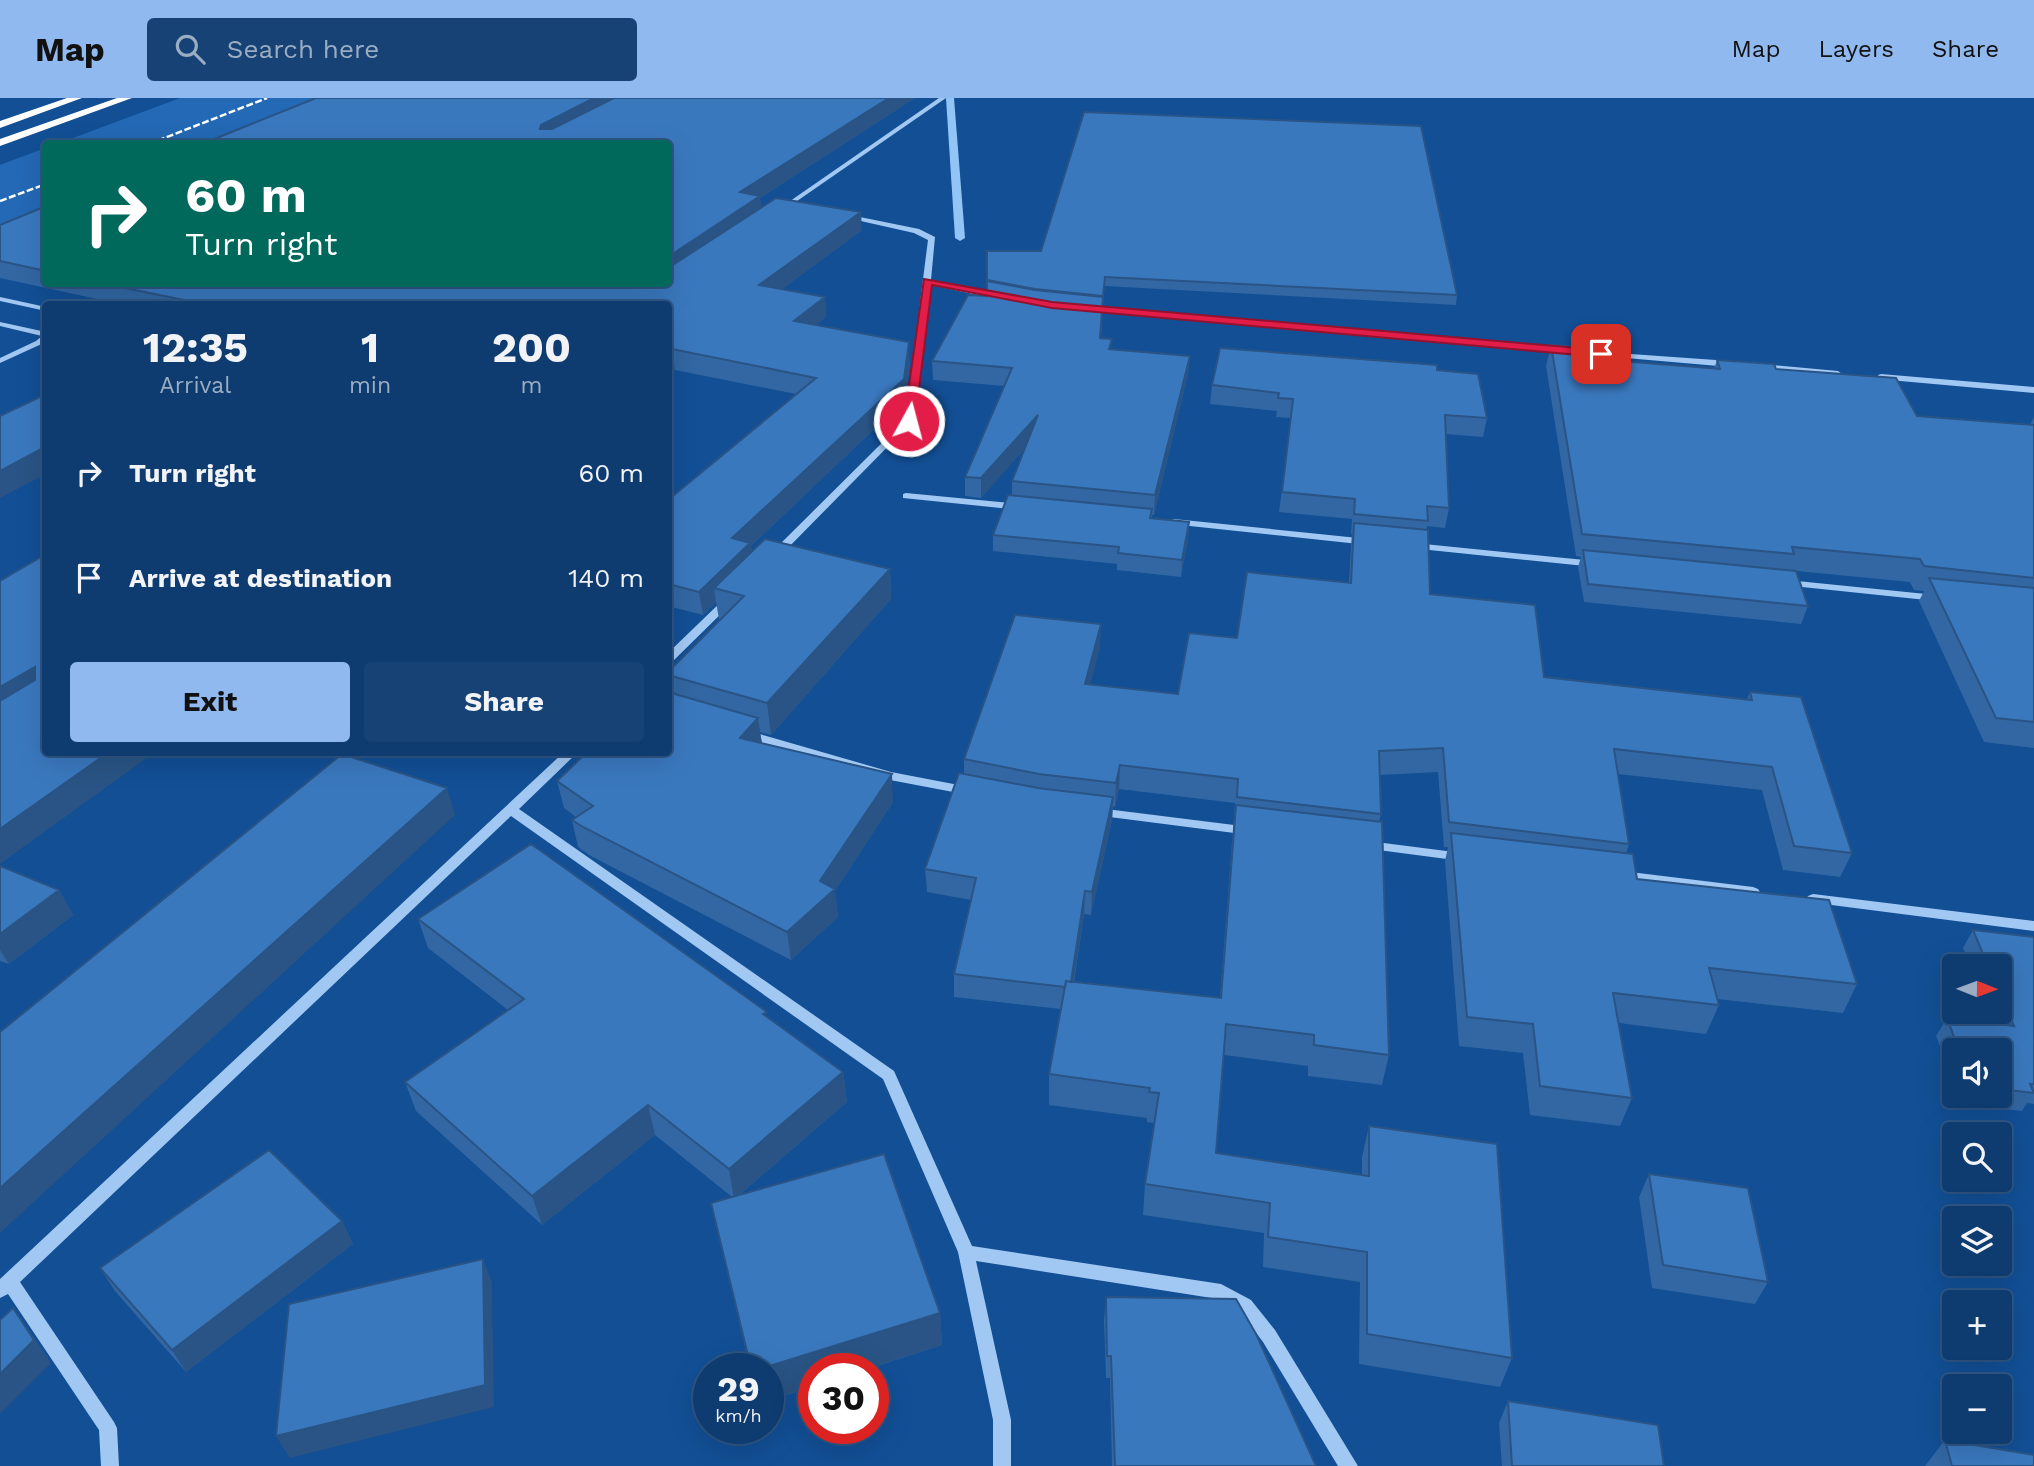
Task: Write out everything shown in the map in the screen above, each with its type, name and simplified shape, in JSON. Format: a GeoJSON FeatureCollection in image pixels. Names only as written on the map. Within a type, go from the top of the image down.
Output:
{"type":"FeatureCollection","features":[{"type":"Feature","properties":{"kind":"highway"},"geometry":{"type":"LineString","coordinates":[[0,125],[77,98]]}},
{"type":"Feature","properties":{"kind":"highway"},"geometry":{"type":"LineString","coordinates":[[0,144],[127,98]]}},
{"type":"Feature","properties":{"kind":"street"},"geometry":{"type":"LineString","coordinates":[[777,212],[943,98]]}},
{"type":"Feature","properties":{"kind":"street"},"geometry":{"type":"LineString","coordinates":[[789,204],[802,207]]}},
{"type":"Feature","properties":{"kind":"street"},"geometry":{"type":"LineString","coordinates":[[765,564],[909,421],[932,239],[916,231],[829,212]]}},
{"type":"Feature","properties":{"kind":"street"},"geometry":{"type":"LineString","coordinates":[[928,282],[1009,299]]}},
{"type":"Feature","properties":{"kind":"street"},"geometry":{"type":"LineString","coordinates":[[0,299],[42,308]]}},
{"type":"Feature","properties":{"kind":"street"},"geometry":{"type":"LineString","coordinates":[[1078,308],[1842,374]]}},
{"type":"Feature","properties":{"kind":"street"},"geometry":{"type":"LineString","coordinates":[[0,324],[42,335]]}},
{"type":"Feature","properties":{"kind":"street"},"geometry":{"type":"LineString","coordinates":[[0,360],[42,340]]}},
{"type":"Feature","properties":{"kind":"street"},"geometry":{"type":"LineString","coordinates":[[1869,376],[2034,390]]}},
{"type":"Feature","properties":{"kind":"street"},"geometry":{"type":"LineString","coordinates":[[906,496],[1031,508]]}},
{"type":"Feature","properties":{"kind":"street"},"geometry":{"type":"LineString","coordinates":[[1156,521],[1379,543]]}},
{"type":"Feature","properties":{"kind":"street"},"geometry":{"type":"LineString","coordinates":[[1407,545],[1602,565]]}},
{"type":"Feature","properties":{"kind":"street"},"geometry":{"type":"LineString","coordinates":[[1769,581],[1950,599]]}},
{"type":"Feature","properties":{"kind":"street"},"geometry":{"type":"LineString","coordinates":[[672,656],[736,593]]}},
{"type":"Feature","properties":{"kind":"street"},"geometry":{"type":"LineString","coordinates":[[734,730],[890,776],[984,794]]}},
{"type":"Feature","properties":{"kind":"street"},"geometry":{"type":"LineString","coordinates":[[110,1466],[108,1428],[5,1286],[568,756]]}},
{"type":"Feature","properties":{"kind":"street"},"geometry":{"type":"LineString","coordinates":[[511,810],[889,1075],[966,1252],[1002,1420],[1002,1466]]}},
{"type":"Feature","properties":{"kind":"street"},"geometry":{"type":"LineString","coordinates":[[1090,811],[1263,833]]}},
{"type":"Feature","properties":{"kind":"street"},"geometry":{"type":"LineString","coordinates":[[1359,844],[1469,858]]}},
{"type":"Feature","properties":{"kind":"street"},"geometry":{"type":"LineString","coordinates":[[1607,874],[1772,894]]}},
{"type":"Feature","properties":{"kind":"street"},"geometry":{"type":"LineString","coordinates":[[1800,898],[2034,926]]}},
{"type":"Feature","properties":{"kind":"street"},"geometry":{"type":"LineString","coordinates":[[966,1252],[1221,1292],[1245,1306],[1269,1336],[1349,1466]]}},
{"type":"Feature","properties":{"kind":"shaded area"},"geometry":{"type":"Polygon","coordinates":[[[180,98],[315,98],[210,140],[68,140],[180,98]]]}},
{"type":"Feature","properties":{"kind":"shaded area"},"geometry":{"type":"Polygon","coordinates":[[[42,149],[42,208],[0,225],[0,165],[42,149]]]}},
{"type":"Feature","properties":{"kind":"building"},"geometry":{"type":"Polygon","coordinates":[[[316,98],[594,98],[541,125],[540,129],[552,129],[614,98],[889,98],[740,192],[760,196],[672,254],[672,140],[212,140],[316,98]]]}},
{"type":"Feature","properties":{"kind":"building"},"geometry":{"type":"Polygon","coordinates":[[[1084,112],[1421,126],[1457,295],[1105,277],[1103,296],[1035,289],[987,280],[987,251],[1041,251],[1084,112]]]}},
{"type":"Feature","properties":{"kind":"building"},"geometry":{"type":"Polygon","coordinates":[[[776,198],[861,212],[759,285],[825,297],[794,321],[909,342],[904,379],[732,538],[750,543],[699,592],[672,585],[672,497],[816,378],[672,349],[672,301],[189,301],[120,287],[672,287],[672,265],[776,198]]]}},
{"type":"Feature","properties":{"kind":"building"},"geometry":{"type":"Polygon","coordinates":[[[42,208],[42,270],[0,261],[0,225],[42,208]]]}},
{"type":"Feature","properties":{"kind":"building"},"geometry":{"type":"Polygon","coordinates":[[[987,281],[1035,290],[1103,297],[1100,338],[1112,339],[1109,349],[1190,356],[1155,495],[1012,481],[1038,415],[981,478],[965,477],[1012,368],[932,361],[968,295],[987,296],[987,281]]]}},
{"type":"Feature","properties":{"kind":"building"},"geometry":{"type":"Polygon","coordinates":[[[1551,345],[1605,349],[1608,360],[1720,369],[1717,360],[1774,364],[1776,369],[1896,378],[1917,416],[2034,425],[2034,578],[1924,566],[1920,559],[1792,547],[1794,554],[1582,534],[1551,345]]]}},
{"type":"Feature","properties":{"kind":"building"},"geometry":{"type":"Polygon","coordinates":[[[1220,348],[1437,365],[1437,370],[1478,374],[1487,418],[1445,415],[1449,508],[1427,506],[1428,521],[1354,514],[1355,499],[1282,492],[1293,399],[1278,398],[1279,393],[1212,385],[1220,348]]]}},
{"type":"Feature","properties":{"kind":"building"},"geometry":{"type":"Polygon","coordinates":[[[42,396],[42,449],[0,471],[0,416],[42,396]]]}},
{"type":"Feature","properties":{"kind":"building"},"geometry":{"type":"Polygon","coordinates":[[[1008,495],[1152,509],[1150,518],[1189,522],[1182,560],[1118,553],[1119,547],[993,535],[1008,495]]]}},
{"type":"Feature","properties":{"kind":"building"},"geometry":{"type":"Polygon","coordinates":[[[1354,523],[1428,530],[1430,594],[1535,605],[1544,677],[1752,700],[1750,692],[1801,697],[1852,853],[1794,846],[1772,767],[1614,749],[1629,844],[1449,822],[1443,748],[1379,751],[1381,814],[1237,797],[1238,779],[1120,765],[1116,783],[1039,774],[964,759],[1015,615],[1101,624],[1085,684],[1178,694],[1189,633],[1237,638],[1247,572],[1351,583],[1354,523]]]}},
{"type":"Feature","properties":{"kind":"building"},"geometry":{"type":"Polygon","coordinates":[[[765,539],[890,569],[767,703],[672,676],[672,668],[744,596],[714,588],[765,539]]]}},
{"type":"Feature","properties":{"kind":"building"},"geometry":{"type":"Polygon","coordinates":[[[1583,550],[1796,571],[1808,606],[1588,584],[1583,550]]]}},
{"type":"Feature","properties":{"kind":"building"},"geometry":{"type":"Polygon","coordinates":[[[42,556],[42,756],[103,756],[0,829],[0,701],[35,680],[35,667],[0,687],[0,581],[42,556]]]}},
{"type":"Feature","properties":{"kind":"building"},"geometry":{"type":"Polygon","coordinates":[[[1929,578],[2034,588],[2034,722],[1996,718],[1929,578]]]}},
{"type":"Feature","properties":{"kind":"building"},"geometry":{"type":"Polygon","coordinates":[[[672,693],[758,718],[740,738],[892,774],[820,881],[835,889],[787,932],[572,820],[593,806],[557,781],[583,756],[672,756],[672,693]]]}},
{"type":"Feature","properties":{"kind":"building"},"geometry":{"type":"Polygon","coordinates":[[[340,756],[348,756],[447,788],[0,1188],[0,1032],[340,756]]]}},
{"type":"Feature","properties":{"kind":"building"},"geometry":{"type":"Polygon","coordinates":[[[959,773],[1038,788],[1113,797],[1092,892],[1085,891],[1071,982],[1066,981],[1065,987],[954,974],[976,878],[925,869],[959,773]]]}},
{"type":"Feature","properties":{"kind":"building"},"geometry":{"type":"Polygon","coordinates":[[[1236,805],[1382,822],[1389,1055],[1314,1045],[1314,1035],[1226,1024],[1216,1153],[1369,1176],[1369,1126],[1497,1144],[1512,1358],[1367,1334],[1367,1252],[1268,1237],[1270,1203],[1145,1184],[1159,1093],[1149,1092],[1150,1088],[1049,1074],[1066,981],[1221,998],[1236,805]]]}},
{"type":"Feature","properties":{"kind":"building"},"geometry":{"type":"Polygon","coordinates":[[[1451,833],[1633,854],[1637,879],[1829,900],[1857,984],[1709,968],[1719,1005],[1613,993],[1632,1098],[1540,1086],[1533,1024],[1467,1017],[1451,833]]]}},
{"type":"Feature","properties":{"kind":"building"},"geometry":{"type":"Polygon","coordinates":[[[531,844],[767,1012],[763,1014],[843,1072],[729,1169],[648,1105],[532,1196],[405,1082],[524,999],[418,919],[531,844]]]}},
{"type":"Feature","properties":{"kind":"building"},"geometry":{"type":"Polygon","coordinates":[[[0,866],[59,890],[0,934],[0,866]]]}},
{"type":"Feature","properties":{"kind":"building"},"geometry":{"type":"Polygon","coordinates":[[[1973,930],[2034,937],[2034,1084],[2030,1084],[2034,1093],[2012,1090],[2012,1038],[1954,1038],[1949,1024],[2014,1026],[2012,954],[1983,954],[1973,930]]]}},
{"type":"Feature","properties":{"kind":"building"},"geometry":{"type":"Polygon","coordinates":[[[269,1150],[342,1221],[172,1350],[100,1268],[269,1150]]]}},
{"type":"Feature","properties":{"kind":"building"},"geometry":{"type":"Polygon","coordinates":[[[884,1154],[940,1313],[811,1353],[798,1353],[798,1357],[784,1361],[784,1353],[747,1353],[711,1203],[884,1154]]]}},
{"type":"Feature","properties":{"kind":"building"},"geometry":{"type":"Polygon","coordinates":[[[1649,1174],[1748,1188],[1768,1282],[1663,1265],[1649,1174]]]}},
{"type":"Feature","properties":{"kind":"building"},"geometry":{"type":"Polygon","coordinates":[[[483,1259],[485,1385],[276,1436],[289,1304],[483,1259]]]}},
{"type":"Feature","properties":{"kind":"building"},"geometry":{"type":"Polygon","coordinates":[[[1106,1297],[1236,1299],[1256,1334],[1316,1466],[1115,1466],[1111,1356],[1107,1356],[1106,1297]]]}},
{"type":"Feature","properties":{"kind":"building"},"geometry":{"type":"Polygon","coordinates":[[[13,1308],[34,1340],[0,1374],[0,1320],[13,1308]]]}},
{"type":"Feature","properties":{"kind":"building"},"geometry":{"type":"Polygon","coordinates":[[[1508,1401],[1658,1425],[1664,1466],[1512,1466],[1508,1401]]]}},
{"type":"Feature","properties":{"kind":"building"},"geometry":{"type":"Polygon","coordinates":[[[1946,1444],[1969,1444],[2034,1455],[2034,1466],[1952,1466],[1946,1444]]]}},
{"type":"Feature","properties":{"kind":"waterway"},"geometry":{"type":"LineString","coordinates":[[950,98],[960,238]]}},
{"type":"Feature","properties":{"kind":"railway"},"geometry":{"type":"LineString","coordinates":[[159,140],[267,98]]}},
{"type":"Feature","properties":{"kind":"railway"},"geometry":{"type":"LineString","coordinates":[[0,201],[42,185]]}},
{"type":"Feature","properties":{"kind":"route"},"geometry":{"type":"LineString","coordinates":[[909,421],[928,282],[1052,305],[1601,354]]}}]}
